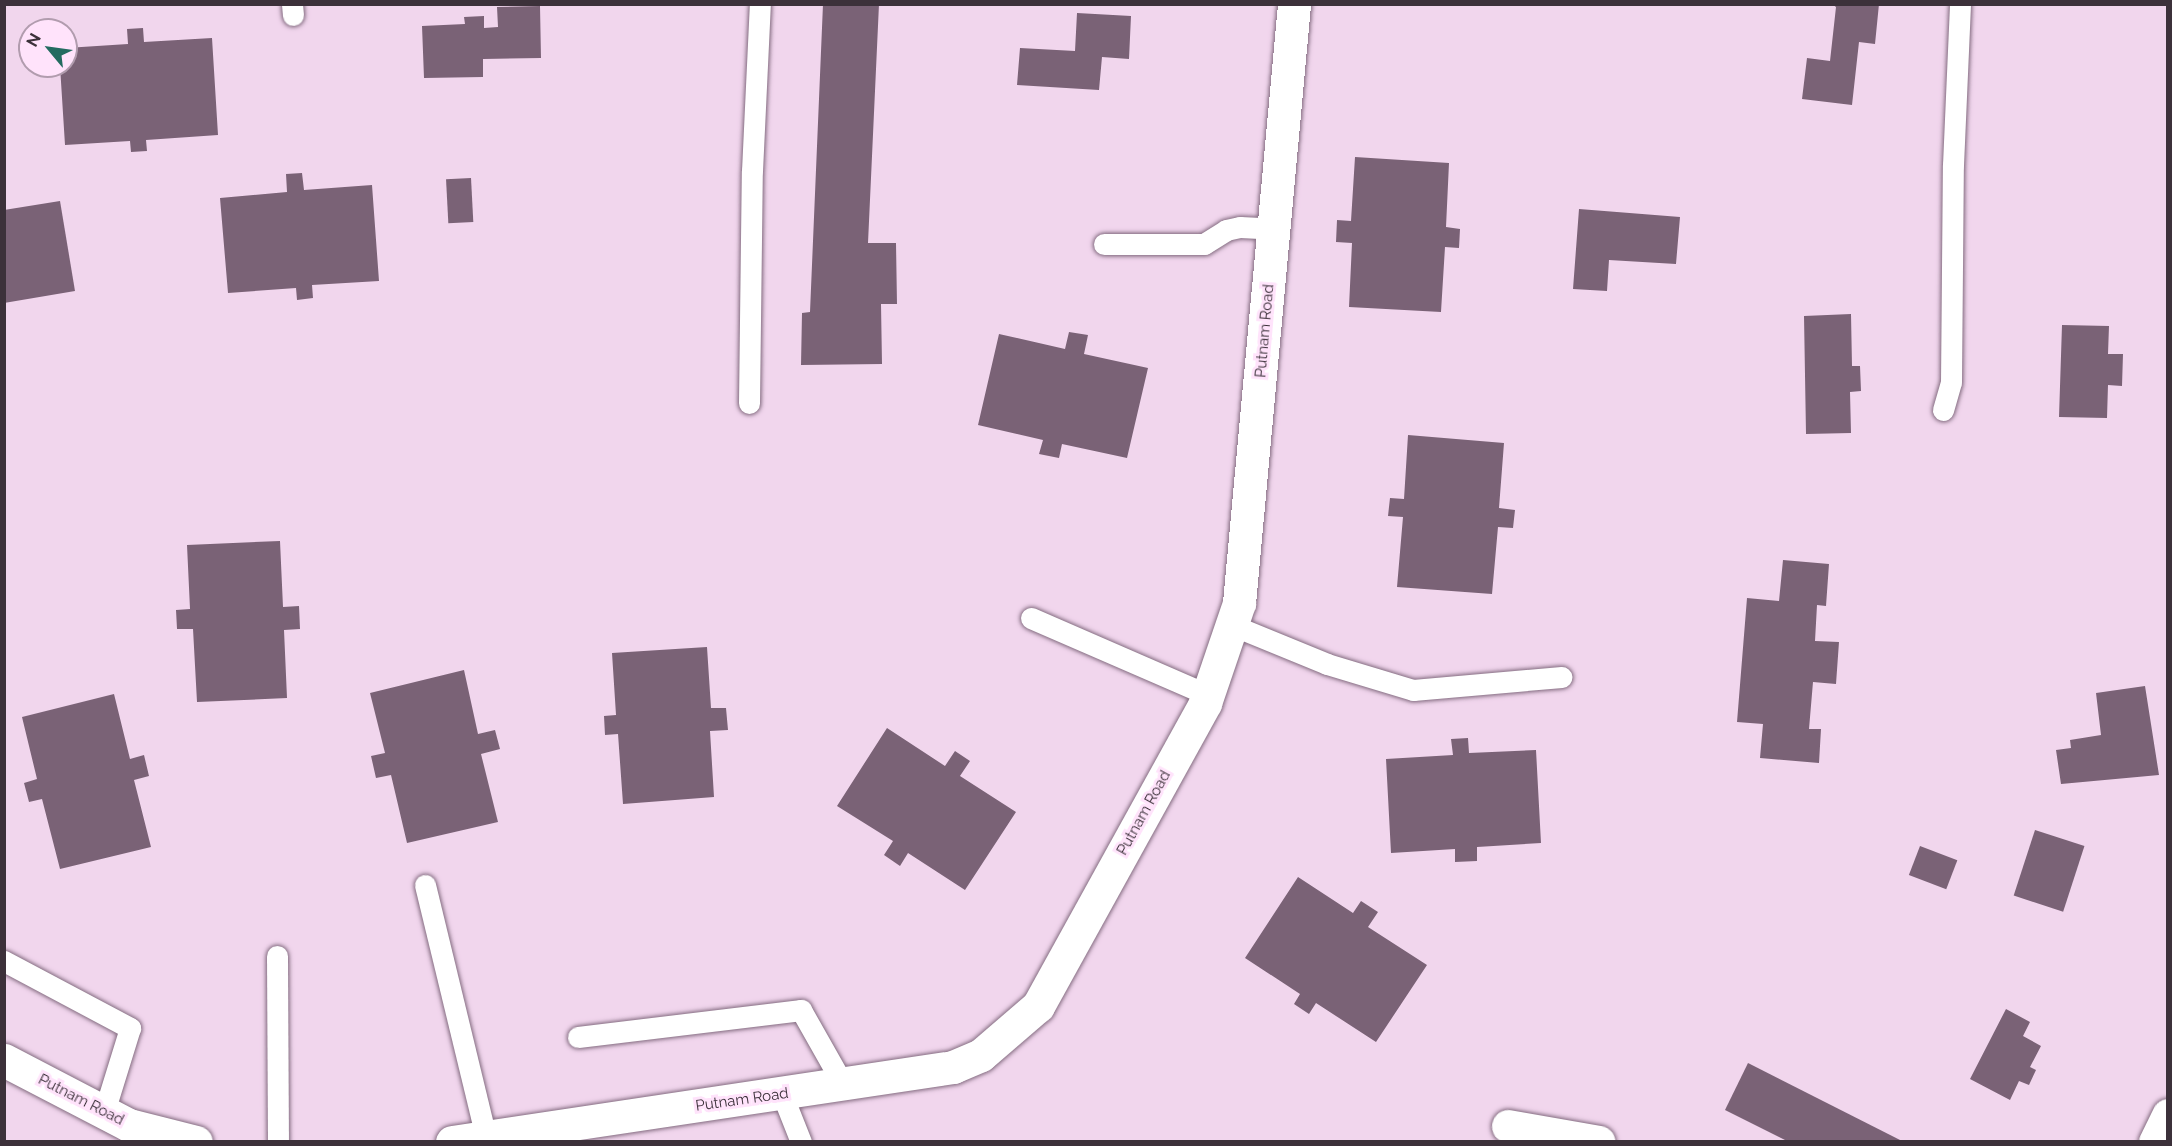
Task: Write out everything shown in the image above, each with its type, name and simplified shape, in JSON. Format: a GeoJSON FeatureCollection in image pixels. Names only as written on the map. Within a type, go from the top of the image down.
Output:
{"type":"FeatureCollection","features":[{"type":"Feature","properties":{"kind":"street","name":"Putnam Road"},"geometry":{"type":"LineString","coordinates":[[452,1142],[844,1086],[953,1067],[981,1056],[1038,1006],[1208,695],[1239,603],[1294,4]]}},
{"type":"Feature","properties":{"kind":"street","name":"Putnam Road"},"geometry":{"type":"LineString","coordinates":[[4,1060],[129,1125],[196,1142]]}},
{"type":"Feature","properties":{"kind":"street"},"geometry":{"type":"LineString","coordinates":[[2155,1142],[2168,1115]]}},
{"type":"Feature","properties":{"kind":"street"},"geometry":{"type":"LineString","coordinates":[[1509,1126],[1599,1142]]}},
{"type":"Feature","properties":{"kind":"lane"},"geometry":{"type":"LineString","coordinates":[[749,403],[752,171],[760,4]]}},
{"type":"Feature","properties":{"kind":"lane"},"geometry":{"type":"LineString","coordinates":[[1943,410],[1951,382],[1953,176],[1960,4]]}},
{"type":"Feature","properties":{"kind":"lane"},"geometry":{"type":"LineString","coordinates":[[1104,244],[1204,244],[1233,229],[1275,229]]}},
{"type":"Feature","properties":{"kind":"lane"},"geometry":{"type":"LineString","coordinates":[[1031,618],[1208,695]]}},
{"type":"Feature","properties":{"kind":"lane"},"geometry":{"type":"LineString","coordinates":[[1232,625],[1327,664],[1413,690],[1561,677]]}},
{"type":"Feature","properties":{"kind":"lane"},"geometry":{"type":"LineString","coordinates":[[425,885],[486,1137]]}},
{"type":"Feature","properties":{"kind":"lane"},"geometry":{"type":"LineString","coordinates":[[277,956],[278,1142]]}},
{"type":"Feature","properties":{"kind":"lane"},"geometry":{"type":"LineString","coordinates":[[4,961],[130,1028],[104,1112]]}},
{"type":"Feature","properties":{"kind":"lane"},"geometry":{"type":"LineString","coordinates":[[578,1037],[801,1010],[844,1086]]}},
{"type":"Feature","properties":{"kind":"lane"},"geometry":{"type":"LineString","coordinates":[[782,1094],[801,1142]]}},
{"type":"Feature","properties":{"kind":"building"},"geometry":{"type":"Polygon","coordinates":[[[823,4],[879,4],[868,243],[896,243],[897,304],[881,304],[882,364],[801,365],[802,313],[810,312],[823,4]]]}},
{"type":"Feature","properties":{"kind":"building"},"geometry":{"type":"Polygon","coordinates":[[[1832,4],[1879,4],[1875,44],[1859,42],[1852,105],[1802,99],[1807,58],[1830,61],[1836,7],[1832,4]]]}},
{"type":"Feature","properties":{"kind":"building"},"geometry":{"type":"Polygon","coordinates":[[[540,6],[541,58],[483,59],[483,77],[424,78],[422,26],[465,24],[464,17],[484,16],[484,28],[498,27],[497,7],[540,6]]]}},
{"type":"Feature","properties":{"kind":"building"},"geometry":{"type":"Polygon","coordinates":[[[1077,13],[1131,16],[1129,59],[1102,57],[1099,90],[1017,85],[1020,48],[1075,51],[1077,13]]]}},
{"type":"Feature","properties":{"kind":"building"},"geometry":{"type":"Polygon","coordinates":[[[143,28],[144,42],[212,38],[218,135],[146,140],[147,151],[131,152],[130,141],[65,145],[61,78],[78,78],[78,47],[128,44],[127,29],[143,28]]]}},
{"type":"Feature","properties":{"kind":"building"},"geometry":{"type":"Polygon","coordinates":[[[1355,157],[1449,163],[1446,227],[1460,229],[1459,248],[1445,247],[1441,312],[1349,307],[1352,243],[1336,242],[1337,220],[1351,221],[1355,157]]]}},
{"type":"Feature","properties":{"kind":"building"},"geometry":{"type":"Polygon","coordinates":[[[302,173],[304,190],[372,185],[379,281],[312,285],[313,298],[297,300],[296,288],[228,293],[220,198],[287,192],[286,174],[302,173]]]}},
{"type":"Feature","properties":{"kind":"building"},"geometry":{"type":"Polygon","coordinates":[[[471,178],[473,222],[448,223],[446,179],[471,178]]]}},
{"type":"Feature","properties":{"kind":"building"},"geometry":{"type":"Polygon","coordinates":[[[60,201],[75,291],[4,303],[4,210],[60,201]]]}},
{"type":"Feature","properties":{"kind":"building"},"geometry":{"type":"Polygon","coordinates":[[[1579,209],[1680,217],[1676,264],[1609,260],[1607,291],[1573,289],[1579,209]]]}},
{"type":"Feature","properties":{"kind":"building"},"geometry":{"type":"Polygon","coordinates":[[[1851,314],[1852,366],[1860,366],[1861,391],[1850,392],[1851,433],[1806,434],[1804,316],[1851,314]]]}},
{"type":"Feature","properties":{"kind":"building"},"geometry":{"type":"Polygon","coordinates":[[[2062,325],[2109,326],[2108,354],[2123,354],[2122,386],[2108,385],[2107,418],[2059,417],[2062,325]]]}},
{"type":"Feature","properties":{"kind":"building"},"geometry":{"type":"Polygon","coordinates":[[[1069,332],[1088,335],[1084,354],[1148,368],[1127,458],[1062,444],[1059,458],[1039,454],[1043,440],[978,425],[999,334],[1065,349],[1069,332]]]}},
{"type":"Feature","properties":{"kind":"building"},"geometry":{"type":"Polygon","coordinates":[[[1408,435],[1504,443],[1499,508],[1515,510],[1513,528],[1498,527],[1492,594],[1397,587],[1403,517],[1388,516],[1390,498],[1404,499],[1408,435]]]}},
{"type":"Feature","properties":{"kind":"building"},"geometry":{"type":"Polygon","coordinates":[[[280,541],[283,607],[299,606],[300,629],[284,630],[287,698],[197,702],[193,629],[177,629],[176,610],[190,609],[187,545],[280,541]]]}},
{"type":"Feature","properties":{"kind":"building"},"geometry":{"type":"Polygon","coordinates":[[[1783,560],[1829,564],[1826,606],[1817,605],[1815,641],[1839,642],[1836,684],[1813,682],[1809,729],[1821,729],[1819,763],[1760,758],[1763,724],[1737,722],[1747,598],[1779,601],[1783,560]]]}},
{"type":"Feature","properties":{"kind":"building"},"geometry":{"type":"Polygon","coordinates":[[[707,647],[711,708],[726,708],[728,730],[710,731],[714,797],[623,804],[618,734],[605,735],[604,716],[616,715],[612,653],[707,647]]]}},
{"type":"Feature","properties":{"kind":"building"},"geometry":{"type":"Polygon","coordinates":[[[464,670],[478,734],[495,730],[500,749],[481,754],[498,822],[407,843],[391,775],[376,778],[371,756],[385,753],[370,693],[464,670]]]}},
{"type":"Feature","properties":{"kind":"building"},"geometry":{"type":"Polygon","coordinates":[[[2145,686],[2159,775],[2061,784],[2056,750],[2071,748],[2070,740],[2101,735],[2096,693],[2145,686]]]}},
{"type":"Feature","properties":{"kind":"building"},"geometry":{"type":"Polygon","coordinates":[[[114,694],[130,759],[144,755],[149,776],[134,780],[151,847],[60,869],[42,799],[29,802],[24,783],[37,779],[22,717],[114,694]]]}},
{"type":"Feature","properties":{"kind":"building"},"geometry":{"type":"Polygon","coordinates":[[[887,728],[945,766],[955,751],[970,761],[960,776],[1016,812],[965,890],[908,853],[900,866],[884,855],[893,841],[837,806],[887,728]]]}},
{"type":"Feature","properties":{"kind":"building"},"geometry":{"type":"Polygon","coordinates":[[[1468,738],[1469,753],[1536,750],[1541,843],[1477,847],[1477,861],[1455,862],[1455,849],[1391,853],[1386,759],[1453,755],[1451,739],[1468,738]]]}},
{"type":"Feature","properties":{"kind":"building"},"geometry":{"type":"Polygon","coordinates":[[[2035,830],[2084,846],[2063,912],[2014,896],[2035,830]]]}},
{"type":"Feature","properties":{"kind":"building"},"geometry":{"type":"Polygon","coordinates":[[[1920,846],[1957,860],[1946,889],[1909,875],[1920,846]]]}},
{"type":"Feature","properties":{"kind":"building"},"geometry":{"type":"Polygon","coordinates":[[[1298,877],[1353,913],[1361,901],[1378,912],[1368,927],[1427,965],[1376,1042],[1316,1003],[1309,1014],[1294,1004],[1300,994],[1245,958],[1298,877]]]}},
{"type":"Feature","properties":{"kind":"building"},"geometry":{"type":"Polygon","coordinates":[[[2006,1009],[2030,1022],[2023,1036],[2041,1046],[2030,1067],[2036,1070],[2029,1085],[2019,1081],[2010,1100],[1970,1079],[2006,1009]]]}},
{"type":"Feature","properties":{"kind":"building"},"geometry":{"type":"Polygon","coordinates":[[[1748,1063],[1904,1142],[1789,1142],[1725,1110],[1748,1063]]]}}]}
